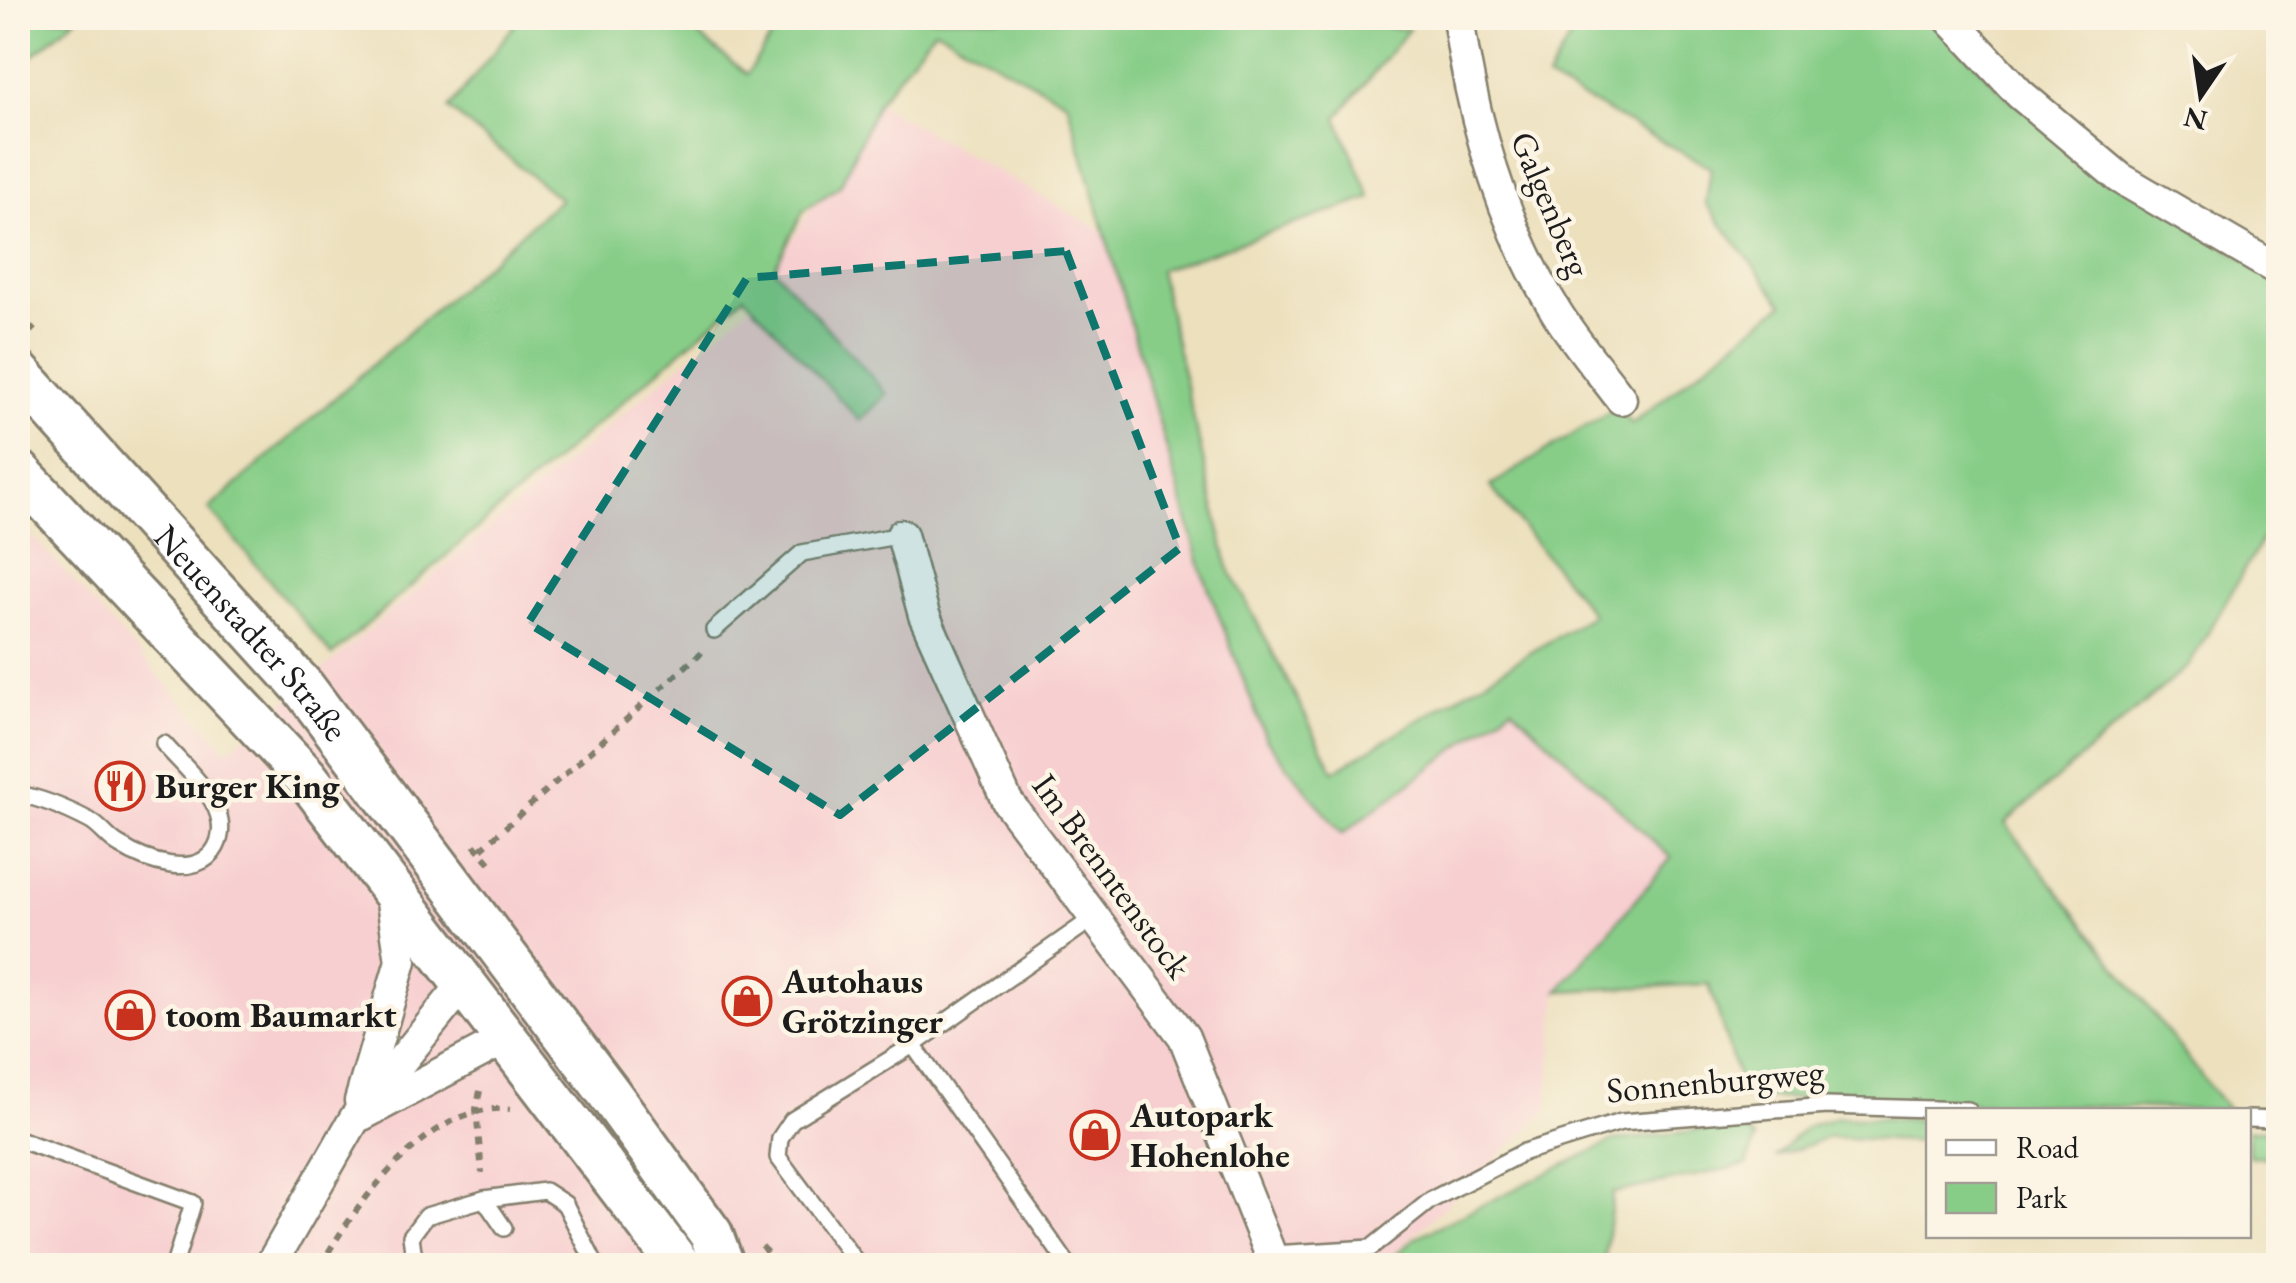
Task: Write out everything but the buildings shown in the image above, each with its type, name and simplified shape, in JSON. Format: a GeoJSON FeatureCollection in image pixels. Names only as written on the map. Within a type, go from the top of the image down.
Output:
{"type":"FeatureCollection","features":[{"type":"Feature","properties":{"kind":"main road","name":"Neuenstadter Straße"},"geometry":{"type":"LineString","coordinates":[[18,372],[72,427],[304,688],[711,1234],[723,1266]]}},
{"type":"Feature","properties":{"kind":"main road","name":"Neuenstadter Straße"},"geometry":{"type":"LineString","coordinates":[[18,470],[306,777],[680,1266]]}},
{"type":"Feature","properties":{"kind":"main road"},"geometry":{"type":"LineString","coordinates":[[465,982],[502,956]]}},
{"type":"Feature","properties":{"kind":"main road"},"geometry":{"type":"LineString","coordinates":[[507,1038],[544,1009]]}},
{"type":"Feature","properties":{"kind":"street","name":"Galgenberg"},"geometry":{"type":"LineString","coordinates":[[1458,18],[1470,97],[1493,180],[1556,312],[1621,399]]}},
{"type":"Feature","properties":{"kind":"street"},"geometry":{"type":"LineString","coordinates":[[1949,18],[2020,94],[2120,178],[2278,270]]}},
{"type":"Feature","properties":{"kind":"street","name":"Im Brenntenstock"},"geometry":{"type":"LineString","coordinates":[[902,536],[924,615],[1008,801],[1184,1038],[1274,1260]]}},
{"type":"Feature","properties":{"kind":"street"},"geometry":{"type":"LineString","coordinates":[[354,1118],[401,961],[388,881]]}},
{"type":"Feature","properties":{"kind":"street"},"geometry":{"type":"LineString","coordinates":[[270,1266],[354,1118],[465,982]]}},
{"type":"Feature","properties":{"kind":"street"},"geometry":{"type":"LineString","coordinates":[[354,1118],[507,1038]]}},
{"type":"Feature","properties":{"kind":"lane"},"geometry":{"type":"LineString","coordinates":[[714,630],[802,553],[902,536]]}},
{"type":"Feature","properties":{"kind":"lane"},"geometry":{"type":"LineString","coordinates":[[18,794],[93,822],[120,846],[170,866],[198,864],[214,850],[222,828],[215,804],[164,744]]}},
{"type":"Feature","properties":{"kind":"lane"},"geometry":{"type":"LineString","coordinates":[[859,1266],[778,1157],[780,1138],[792,1120],[913,1045],[1092,919]]}},
{"type":"Feature","properties":{"kind":"lane"},"geometry":{"type":"LineString","coordinates":[[913,1045],[1069,1266]]}},
{"type":"Feature","properties":{"kind":"lane","name":"Sonnenburgweg"},"geometry":{"type":"LineString","coordinates":[[1274,1260],[1371,1248],[1430,1200],[1524,1152],[1620,1122],[1827,1106],[1926,1109]]}},
{"type":"Feature","properties":{"kind":"lane"},"geometry":{"type":"LineString","coordinates":[[2251,1119],[2278,1120]]}},
{"type":"Feature","properties":{"kind":"lane"},"geometry":{"type":"LineString","coordinates":[[18,1139],[193,1202],[174,1266]]}},
{"type":"Feature","properties":{"kind":"lane"},"geometry":{"type":"LineString","coordinates":[[414,1266],[411,1236],[426,1216],[484,1199],[545,1192],[566,1204],[596,1266]]}},
{"type":"Feature","properties":{"kind":"lane"},"geometry":{"type":"LineString","coordinates":[[484,1199],[504,1228]]}},
{"type":"Feature","properties":{"kind":"lane"},"geometry":{"type":"LineString","coordinates":[[18,1250],[28,1266]]}},
{"type":"Feature","properties":{"kind":"path"},"geometry":{"type":"LineString","coordinates":[[481,849],[702,653],[714,630]]}},
{"type":"Feature","properties":{"kind":"path"},"geometry":{"type":"LineString","coordinates":[[320,1266],[344,1224],[391,1168],[440,1129],[476,1108],[484,1199]]}},
{"type":"Feature","properties":{"kind":"highlighted area"},"geometry":{"type":"Polygon","coordinates":[[[1066,251],[1180,548],[840,815],[528,623],[747,278],[1066,251]]]}},
{"type":"Feature","properties":{"kind":"shaded area"},"geometry":{"type":"Polygon","coordinates":[[[877,103],[1108,234],[1202,571],[1343,834],[1511,707],[1671,858],[1558,991],[1547,1111],[1382,1265],[18,1265],[18,520],[227,751],[752,304],[877,103]]]}},
{"type":"Feature","properties":{"kind":"green space"},"geometry":{"type":"Polygon","coordinates":[[[18,18],[77,18],[18,68],[18,18]]]}},
{"type":"Feature","properties":{"kind":"green space"},"geometry":{"type":"Polygon","coordinates":[[[520,18],[676,18],[747,74],[784,18],[1255,18],[1409,29],[1337,118],[1371,198],[1159,270],[1228,566],[1334,771],[1593,615],[1490,486],[1617,407],[1632,424],[1783,304],[1706,204],[1711,168],[1547,79],[1581,18],[1933,18],[2008,97],[2278,283],[2278,512],[2190,664],[2005,823],[2226,1108],[1744,1097],[1709,984],[1558,991],[1671,858],[1512,707],[1342,834],[1266,739],[1202,571],[1067,102],[935,29],[877,103],[840,186],[804,210],[774,269],[887,394],[860,421],[744,296],[332,655],[209,509],[560,199],[449,109],[520,18]]]}},
{"type":"Feature","properties":{"kind":"green space"},"geometry":{"type":"Polygon","coordinates":[[[1837,1117],[1926,1120],[1926,1142],[1829,1137],[1775,1157],[1806,1127],[1837,1117]]]}},
{"type":"Feature","properties":{"kind":"green space"},"geometry":{"type":"Polygon","coordinates":[[[1740,1125],[1755,1139],[1747,1165],[1613,1193],[1605,1258],[1612,1265],[1385,1265],[1415,1238],[1613,1141],[1740,1125]]]}},
{"type":"Feature","properties":{"kind":"green space"},"geometry":{"type":"Polygon","coordinates":[[[2251,1130],[2278,1130],[2278,1158],[2251,1156],[2251,1130]]]}},
{"type":"Feature","properties":{"kind":"place","name":"Burger King"},"geometry":{"type":"Point","coordinates":[120,786]}},
{"type":"Feature","properties":{"kind":"place","name":"Autohaus Grötzinger"},"geometry":{"type":"Point","coordinates":[747,1001]}},
{"type":"Feature","properties":{"kind":"place","name":"toom Baumarkt"},"geometry":{"type":"Point","coordinates":[130,1015]}},
{"type":"Feature","properties":{"kind":"place","name":"Autopark Hohenlohe"},"geometry":{"type":"Point","coordinates":[1095,1135]}}]}
